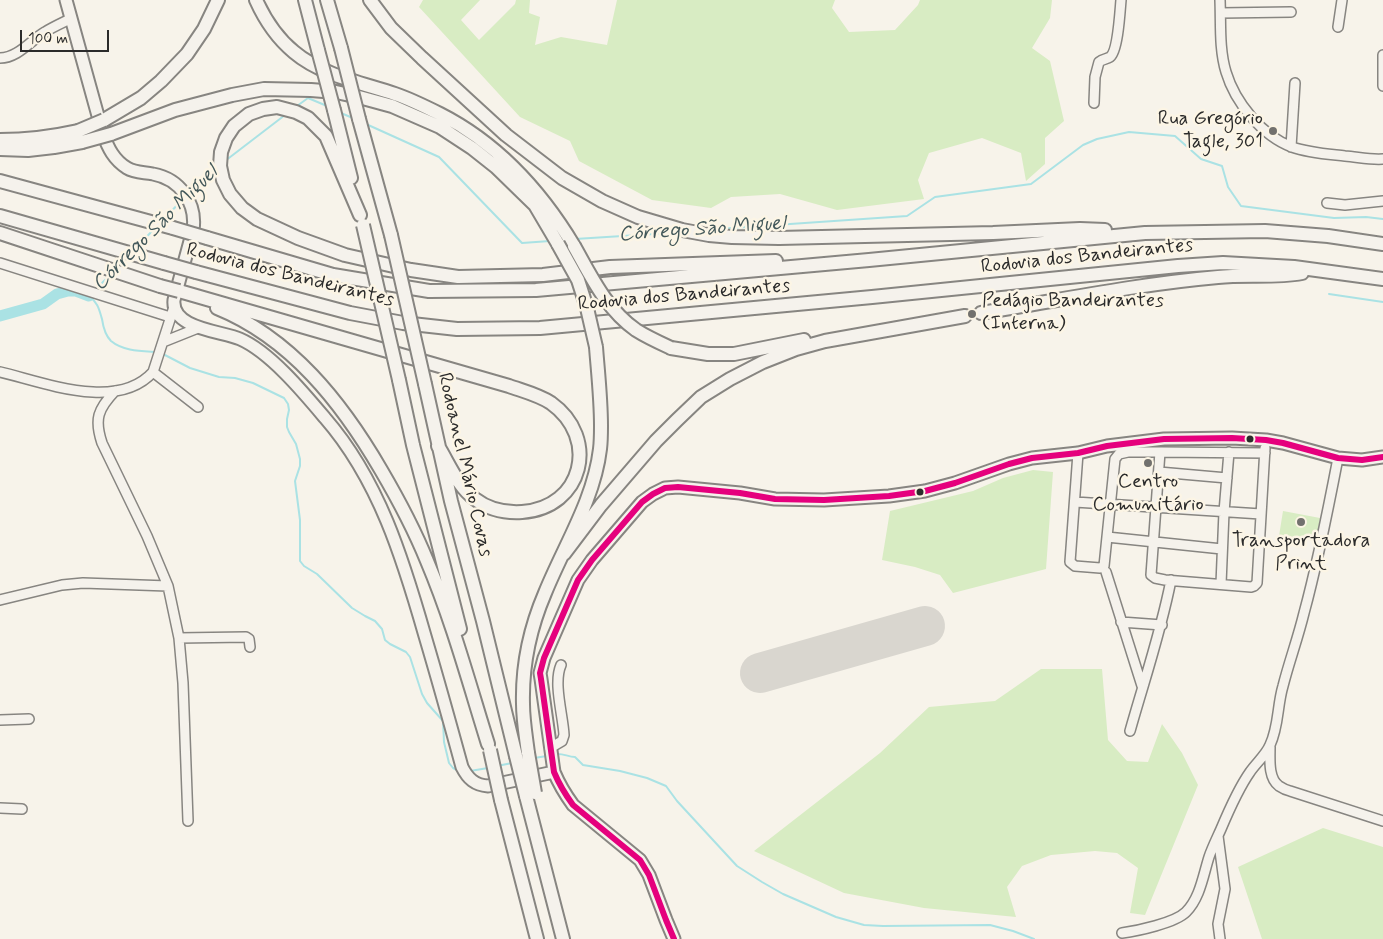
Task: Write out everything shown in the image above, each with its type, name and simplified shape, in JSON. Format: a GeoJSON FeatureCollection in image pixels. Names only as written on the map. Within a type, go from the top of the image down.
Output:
{"type":"FeatureCollection","features":[{"type":"Feature","properties":{"kind":"highway"},"geometry":{"type":"LineString","coordinates":[[0,149],[28,150],[54,147],[80,136],[141,98],[161,81],[187,54],[204,29],[218,0]]}},
{"type":"Feature","properties":{"kind":"highway"},"geometry":{"type":"LineString","coordinates":[[256,0],[264,18],[294,52],[337,75],[398,95],[441,114],[478,137],[509,162],[541,197],[558,220],[599,291],[614,310],[634,329],[652,340],[670,348],[708,354],[734,354],[806,340],[825,341]]}},
{"type":"Feature","properties":{"kind":"highway"},"geometry":{"type":"LineString","coordinates":[[305,0],[361,220],[413,445],[537,939]]}},
{"type":"Feature","properties":{"kind":"highway","name":"Rodoanel Mário Covas"},"geometry":{"type":"LineString","coordinates":[[328,0],[358,119],[391,235],[451,501],[522,755],[539,848],[563,939]]}},
{"type":"Feature","properties":{"kind":"highway"},"geometry":{"type":"LineString","coordinates":[[370,0],[391,28],[506,135],[562,178],[602,201],[638,217],[682,230],[732,237],[779,238],[983,234],[1080,229],[1145,233]]}},
{"type":"Feature","properties":{"kind":"highway"},"geometry":{"type":"LineString","coordinates":[[0,140],[111,134],[175,110],[232,95],[264,89],[336,92],[392,106],[440,127],[472,148],[496,167],[535,205],[578,280],[587,308],[596,347],[601,398],[600,448],[593,484],[564,554],[545,593],[534,624],[529,644],[524,683],[522,755]]}},
{"type":"Feature","properties":{"kind":"highway"},"geometry":{"type":"LineString","coordinates":[[361,220],[326,136],[308,118],[296,112],[277,107],[249,114],[234,126],[226,138],[221,152],[220,166],[223,180],[230,194],[242,208],[257,219],[298,238],[345,255],[411,270],[458,277],[543,275],[610,267],[677,264],[869,260]]}},
{"type":"Feature","properties":{"kind":"highway","name":"Rodovia dos Bandeirantes"},"geometry":{"type":"LineString","coordinates":[[0,180],[333,275],[429,292],[536,290],[1145,233],[1265,231],[1328,236],[1383,244]]}},
{"type":"Feature","properties":{"kind":"highway","name":"Rodovia dos Bandeirantes"},"geometry":{"type":"LineString","coordinates":[[0,216],[196,272],[350,313],[403,323],[466,329],[540,328],[1223,263],[1294,267],[1383,279]]}},
{"type":"Feature","properties":{"kind":"highway"},"geometry":{"type":"LineString","coordinates":[[0,233],[191,296],[244,322],[298,360],[343,411],[365,443],[407,516],[428,563],[456,641],[489,747]]}},
{"type":"Feature","properties":{"kind":"highway"},"geometry":{"type":"LineString","coordinates":[[980,313],[1156,284],[1220,277],[1290,275],[1322,270]]}},
{"type":"Feature","properties":{"kind":"highway"},"geometry":{"type":"LineString","coordinates":[[191,296],[530,393],[550,403],[567,417],[577,439],[580,458],[577,473],[565,494],[542,509],[531,512],[511,513],[494,510],[475,499],[461,486],[438,446]]}},
{"type":"Feature","properties":{"kind":"highway"},"geometry":{"type":"LineString","coordinates":[[564,554],[601,505],[677,420],[701,397],[730,379],[763,362],[796,349],[825,341],[965,316]]}},
{"type":"Feature","properties":{"kind":"main road"},"geometry":{"type":"LineString","coordinates":[[66,0],[103,134],[112,155],[136,172],[158,176],[173,182],[184,192],[193,211],[193,230],[172,312],[198,328],[230,335],[258,349],[300,389],[335,429],[354,456],[375,494],[404,565],[462,767],[469,778],[478,784],[488,786],[554,772]]}},
{"type":"Feature","properties":{"kind":"main road"},"geometry":{"type":"LineString","coordinates":[[674,939],[649,875],[640,860],[574,805],[564,794],[554,772],[540,679],[544,658],[572,592],[584,569],[642,502],[653,494],[666,488],[678,487],[740,493],[775,499],[824,500],[889,496],[924,491],[955,483],[1032,458],[1078,453],[1121,444],[1164,439],[1232,438],[1266,440],[1338,458],[1362,460],[1383,457]]}},
{"type":"Feature","properties":{"kind":"street"},"geometry":{"type":"LineString","coordinates":[[1094,103],[1099,62],[1109,58],[1114,50],[1121,0]]}},
{"type":"Feature","properties":{"kind":"street"},"geometry":{"type":"LineString","coordinates":[[1220,0],[1220,32],[1224,63],[1230,83],[1237,97],[1258,124],[1291,146],[1309,152],[1367,159],[1383,159]]}},
{"type":"Feature","properties":{"kind":"street"},"geometry":{"type":"LineString","coordinates":[[1338,28],[1342,0]]}},
{"type":"Feature","properties":{"kind":"street"},"geometry":{"type":"LineString","coordinates":[[1221,12],[1291,12]]}},
{"type":"Feature","properties":{"kind":"street"},"geometry":{"type":"LineString","coordinates":[[0,58],[12,55],[30,44],[44,32],[70,19]]}},
{"type":"Feature","properties":{"kind":"street"},"geometry":{"type":"LineString","coordinates":[[1383,55],[1383,86]]}},
{"type":"Feature","properties":{"kind":"street"},"geometry":{"type":"LineString","coordinates":[[1291,146],[1295,83]]}},
{"type":"Feature","properties":{"kind":"street"},"geometry":{"type":"LineString","coordinates":[[1327,203],[1345,205],[1383,202]]}},
{"type":"Feature","properties":{"kind":"street"},"geometry":{"type":"LineString","coordinates":[[0,263],[172,312],[153,372],[137,385],[115,391],[70,390],[0,372]]}},
{"type":"Feature","properties":{"kind":"street"},"geometry":{"type":"LineString","coordinates":[[163,342],[198,328]]}},
{"type":"Feature","properties":{"kind":"street"},"geometry":{"type":"LineString","coordinates":[[153,372],[198,407]]}},
{"type":"Feature","properties":{"kind":"street"},"geometry":{"type":"LineString","coordinates":[[115,391],[102,405],[99,412],[99,434],[147,536],[168,586],[179,638],[183,683],[188,821]]}},
{"type":"Feature","properties":{"kind":"street"},"geometry":{"type":"LineString","coordinates":[[1160,452],[1151,575],[1155,578],[1251,587],[1257,583],[1266,440]]}},
{"type":"Feature","properties":{"kind":"street"},"geometry":{"type":"LineString","coordinates":[[1078,453],[1069,558],[1070,562],[1075,566],[1100,568],[1102,567],[1107,538],[1116,456],[1128,452],[1265,453]]}},
{"type":"Feature","properties":{"kind":"street"},"geometry":{"type":"LineString","coordinates":[[1221,584],[1229,452]]}},
{"type":"Feature","properties":{"kind":"street"},"geometry":{"type":"LineString","coordinates":[[1338,458],[1297,642],[1277,710],[1276,728],[1270,747],[1270,765],[1275,782],[1279,786],[1383,821]]}},
{"type":"Feature","properties":{"kind":"street"},"geometry":{"type":"LineString","coordinates":[[1159,472],[1227,478]]}},
{"type":"Feature","properties":{"kind":"street"},"geometry":{"type":"LineString","coordinates":[[1075,502],[1261,514]]}},
{"type":"Feature","properties":{"kind":"street"},"geometry":{"type":"LineString","coordinates":[[1107,538],[1222,549]]}},
{"type":"Feature","properties":{"kind":"street"},"geometry":{"type":"LineString","coordinates":[[1106,572],[1142,686]]}},
{"type":"Feature","properties":{"kind":"street"},"geometry":{"type":"LineString","coordinates":[[1130,731],[1142,686],[1162,625],[1172,580]]}},
{"type":"Feature","properties":{"kind":"street"},"geometry":{"type":"LineString","coordinates":[[0,600],[62,585],[83,583],[168,586]]}},
{"type":"Feature","properties":{"kind":"street"},"geometry":{"type":"LineString","coordinates":[[1121,622],[1162,625]]}},
{"type":"Feature","properties":{"kind":"street"},"geometry":{"type":"LineString","coordinates":[[179,638],[246,637],[249,639],[250,647]]}},
{"type":"Feature","properties":{"kind":"street"},"geometry":{"type":"LineString","coordinates":[[550,748],[562,741],[564,735],[558,681],[561,665]]}},
{"type":"Feature","properties":{"kind":"street"},"geometry":{"type":"LineString","coordinates":[[0,720],[29,719]]}},
{"type":"Feature","properties":{"kind":"street"},"geometry":{"type":"LineString","coordinates":[[1122,933],[1136,931],[1178,918],[1192,905],[1203,880],[1209,856],[1230,807],[1249,774],[1270,747]]}},
{"type":"Feature","properties":{"kind":"street"},"geometry":{"type":"LineString","coordinates":[[0,808],[22,809]]}},
{"type":"Feature","properties":{"kind":"street"},"geometry":{"type":"LineString","coordinates":[[1218,836],[1225,888],[1218,924],[1220,939]]}},
{"type":"Feature","properties":{"kind":"green space"},"geometry":{"type":"Polygon","coordinates":[[[423,0],[480,0],[461,20],[479,40],[515,4],[516,0],[530,0],[529,13],[540,17],[535,45],[561,37],[607,45],[617,0],[835,0],[832,8],[849,32],[895,30],[918,5],[920,0],[1052,0],[1050,18],[1032,48],[1050,61],[1064,121],[1045,138],[1045,164],[1026,181],[1021,153],[982,138],[929,153],[918,180],[924,199],[837,210],[780,194],[731,197],[711,208],[652,200],[579,161],[570,141],[520,117],[419,7],[423,0]]]}},
{"type":"Feature","properties":{"kind":"green space"},"geometry":{"type":"Polygon","coordinates":[[[1033,470],[1053,472],[1046,569],[953,593],[940,575],[882,560],[890,511],[973,491],[1003,478],[1033,470]]]}},
{"type":"Feature","properties":{"kind":"green space"},"geometry":{"type":"Polygon","coordinates":[[[1283,511],[1320,518],[1316,541],[1279,536],[1283,511]]]}},
{"type":"Feature","properties":{"kind":"green space"},"geometry":{"type":"Polygon","coordinates":[[[1041,669],[1102,669],[1108,740],[1127,761],[1148,762],[1162,724],[1182,753],[1198,785],[1145,915],[1130,913],[1138,868],[1117,853],[1095,851],[1051,855],[1022,866],[1007,887],[1016,917],[924,908],[844,893],[754,851],[880,753],[929,707],[995,701],[1041,669]]]}},
{"type":"Feature","properties":{"kind":"green space"},"geometry":{"type":"Polygon","coordinates":[[[1323,828],[1383,847],[1383,939],[1262,939],[1238,867],[1323,828]]]}},
{"type":"Feature","properties":{"kind":"waterway","name":"Córrego São Miguel"},"geometry":{"type":"LineString","coordinates":[[297,106],[308,98],[327,106]]}},
{"type":"Feature","properties":{"kind":"waterway","name":"Córrego São Miguel"},"geometry":{"type":"LineString","coordinates":[[341,113],[355,119]]}},
{"type":"Feature","properties":{"kind":"waterway","name":"Córrego São Miguel"},"geometry":{"type":"LineString","coordinates":[[225,161],[285,115]]}},
{"type":"Feature","properties":{"kind":"waterway","name":"Córrego São Miguel"},"geometry":{"type":"LineString","coordinates":[[366,124],[439,157],[522,243],[550,241]]}},
{"type":"Feature","properties":{"kind":"waterway","name":"Córrego São Miguel"},"geometry":{"type":"LineString","coordinates":[[717,229],[907,216],[935,197],[1031,184],[1083,145],[1097,139],[1129,132],[1175,136],[1201,159],[1222,166],[1228,187],[1241,206],[1334,218],[1366,217],[1383,219]]}},
{"type":"Feature","properties":{"kind":"waterway","name":"Córrego São Miguel"},"geometry":{"type":"LineString","coordinates":[[189,192],[216,168]]}},
{"type":"Feature","properties":{"kind":"waterway","name":"Córrego São Miguel"},"geometry":{"type":"LineString","coordinates":[[162,221],[183,199]]}},
{"type":"Feature","properties":{"kind":"waterway","name":"Córrego São Miguel"},"geometry":{"type":"LineString","coordinates":[[134,250],[155,228]]}},
{"type":"Feature","properties":{"kind":"waterway","name":"Córrego São Miguel"},"geometry":{"type":"LineString","coordinates":[[575,239],[670,233]]}},
{"type":"Feature","properties":{"kind":"waterway","name":"Córrego São Miguel"},"geometry":{"type":"LineString","coordinates":[[118,266],[127,257]]}},
{"type":"Feature","properties":{"kind":"waterway","name":"Córrego São Miguel"},"geometry":{"type":"LineString","coordinates":[[96,289],[110,275]]}},
{"type":"Feature","properties":{"kind":"waterway"},"geometry":{"type":"LineString","coordinates":[[0,316],[43,304],[57,294],[68,291],[76,291],[89,296]]}},
{"type":"Feature","properties":{"kind":"waterway"},"geometry":{"type":"LineString","coordinates":[[91,294],[89,296],[98,306],[105,331],[111,341],[127,349],[156,352]]}},
{"type":"Feature","properties":{"kind":"waterway"},"geometry":{"type":"LineString","coordinates":[[1329,294],[1383,302]]}},
{"type":"Feature","properties":{"kind":"waterway"},"geometry":{"type":"LineString","coordinates":[[163,354],[190,368],[219,377],[235,378],[253,383],[284,398],[289,410],[287,427],[296,444],[300,459],[300,466],[295,481],[300,520],[300,561],[304,566],[317,574],[352,608],[375,621],[382,629],[385,640],[406,652],[410,657],[422,694],[427,703],[443,721],[444,742],[449,763],[453,768],[461,772]]}},
{"type":"Feature","properties":{"kind":"waterway"},"geometry":{"type":"LineString","coordinates":[[556,754],[575,757],[583,765],[620,771],[647,778],[666,786],[677,801],[737,866],[783,894],[836,917],[864,925],[883,926],[990,925],[1034,939]]}},
{"type":"Feature","properties":{"kind":"waterway"},"geometry":{"type":"LineString","coordinates":[[534,758],[547,756]]}},
{"type":"Feature","properties":{"kind":"waterway"},"geometry":{"type":"LineString","coordinates":[[497,766],[512,763]]}},
{"type":"Feature","properties":{"kind":"waterway"},"geometry":{"type":"LineString","coordinates":[[470,771],[488,768]]}},
{"type":"Feature","properties":{"kind":"runway"},"geometry":{"type":"LineString","coordinates":[[760,673],[925,626]]}},
{"type":"Feature","properties":{"kind":"transit line"},"geometry":{"type":"LineString","coordinates":[[674,939],[649,875],[640,860],[573,805],[558,781],[554,772],[540,673],[544,658],[578,580],[592,560],[642,502],[653,494],[665,488],[678,487],[740,493],[775,499],[824,500],[889,496],[925,491],[1032,458],[1078,453],[1107,446],[1164,439],[1232,438],[1266,440],[1338,458],[1362,460],[1383,457]]}},
{"type":"Feature","properties":{"kind":"place","name":"Rua Gregório Tagle, 301"},"geometry":{"type":"Point","coordinates":[1273,131]}},
{"type":"Feature","properties":{"kind":"place","name":"Pedágio Bandeirantes (Interna)"},"geometry":{"type":"Point","coordinates":[972,314]}},
{"type":"Feature","properties":{"kind":"place","name":"Centro Comunitário"},"geometry":{"type":"Point","coordinates":[1148,463]}},
{"type":"Feature","properties":{"kind":"place","name":"Transportadora Print"},"geometry":{"type":"Point","coordinates":[1301,522]}}]}
